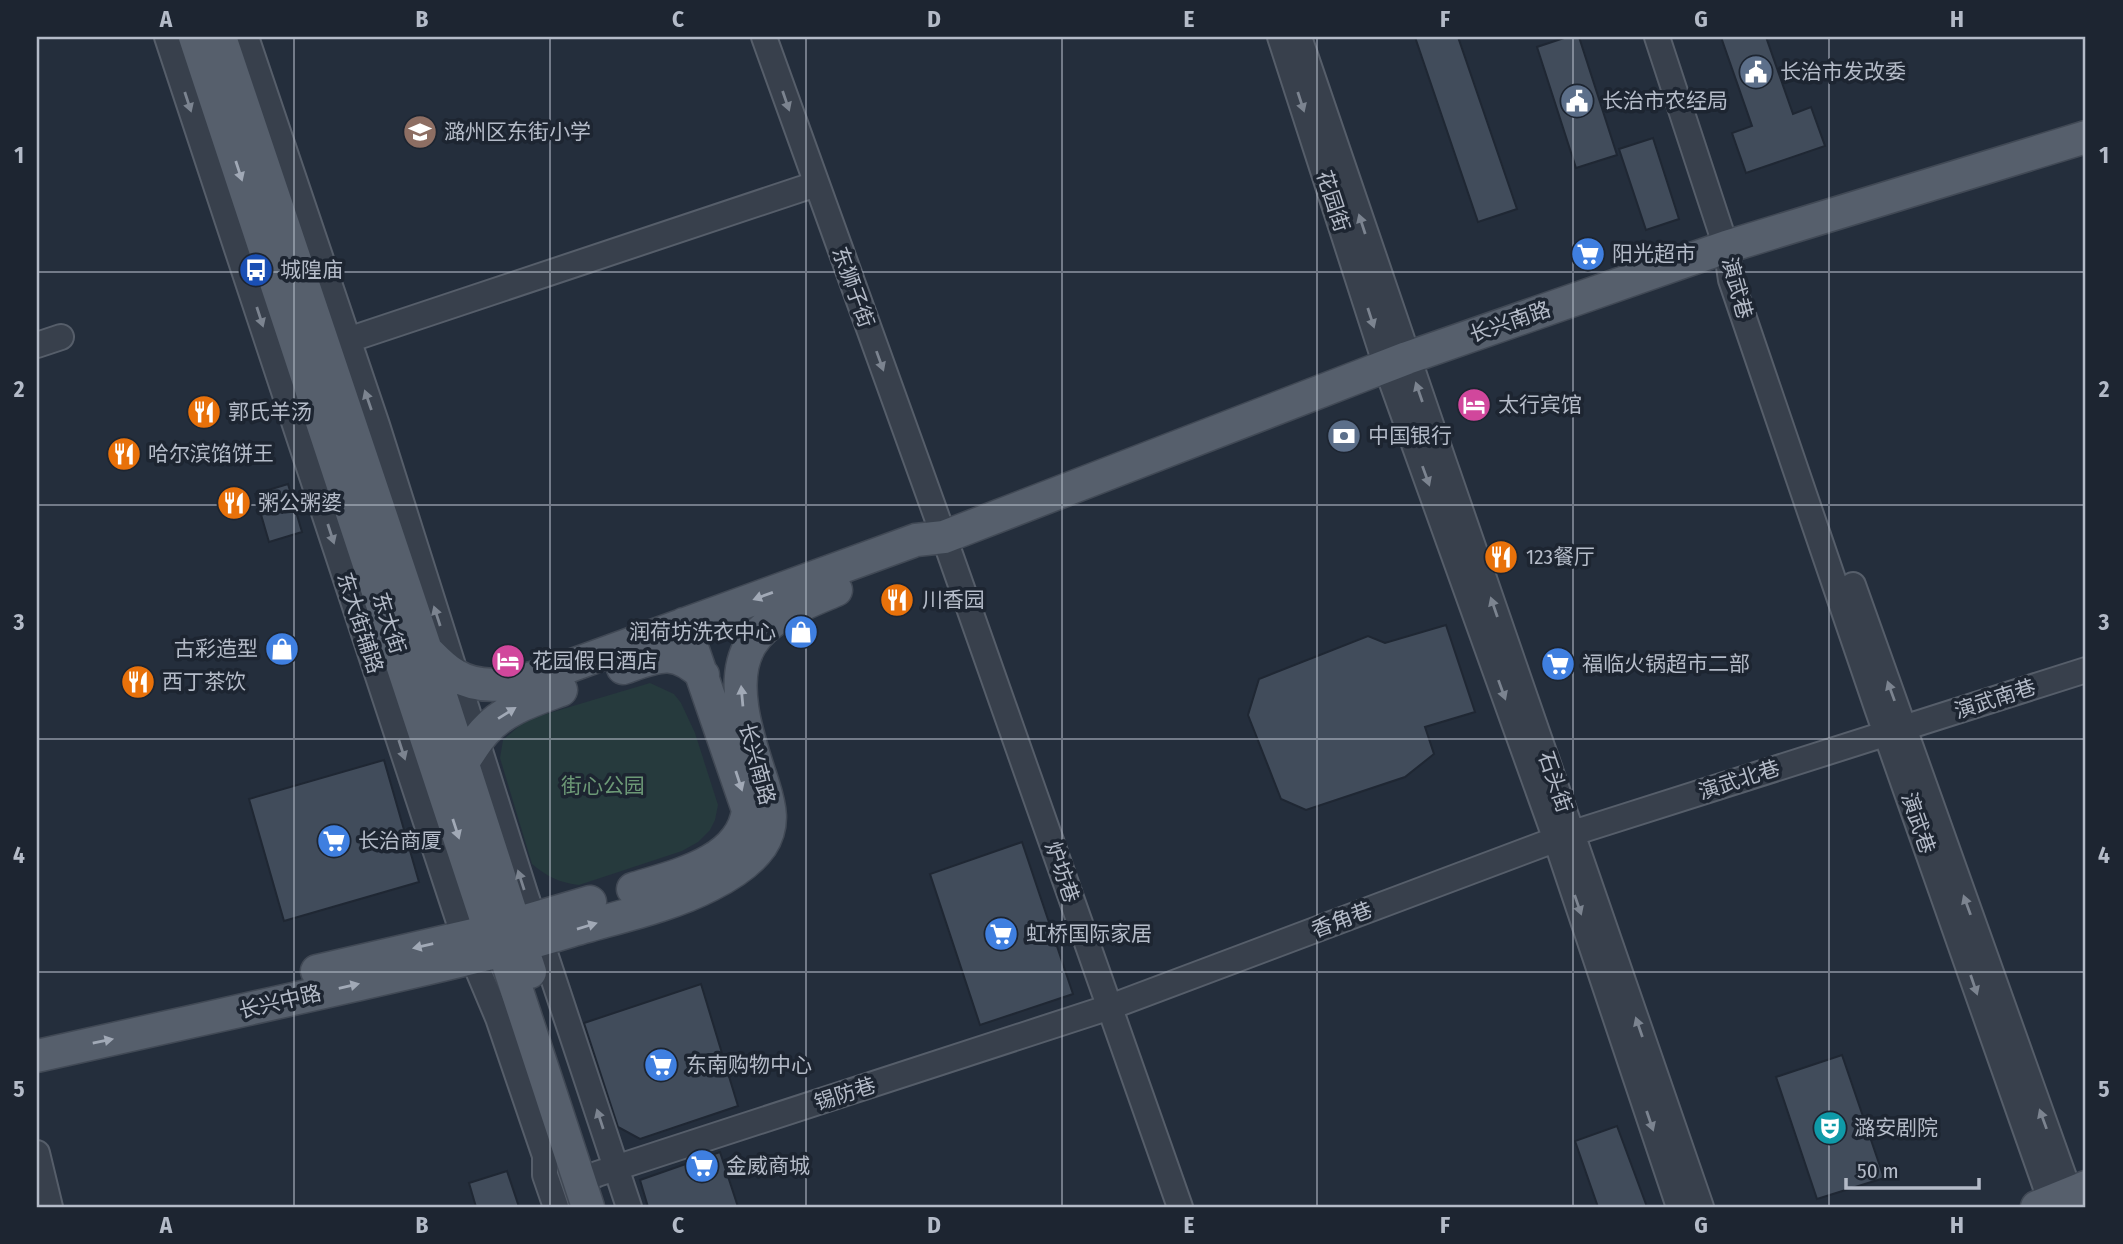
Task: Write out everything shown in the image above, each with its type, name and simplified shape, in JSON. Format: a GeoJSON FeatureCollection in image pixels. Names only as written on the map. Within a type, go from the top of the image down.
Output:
{"type":"FeatureCollection","features":[{"type":"Feature","properties":{"kind":"main road","name":"东大街"},"geometry":{"type":"LineString","coordinates":[[195,37],[505,938],[595,1183],[608,1207]]}},
{"type":"Feature","properties":{"kind":"main road","name":"东大街"},"geometry":{"type":"LineString","coordinates":[[220,37],[426,650],[469,752],[505,938]]}},
{"type":"Feature","properties":{"kind":"main road","name":"长兴南路"},"geometry":{"type":"LineString","coordinates":[[505,938],[683,897],[709,886],[748,860],[762,845],[771,810],[750,746],[743,711],[742,662],[752,642],[771,623],[803,604],[920,554],[944,537],[1396,362],[1726,247],[2086,137]]}},
{"type":"Feature","properties":{"kind":"main road","name":"长兴南路"},"geometry":{"type":"LineString","coordinates":[[426,650],[456,676],[487,684],[519,682],[916,540],[944,537]]}},
{"type":"Feature","properties":{"kind":"main road","name":"长兴南路"},"geometry":{"type":"LineString","coordinates":[[505,938],[675,876],[717,856],[742,833],[748,810],[684,624]]}},
{"type":"Feature","properties":{"kind":"main road"},"geometry":{"type":"LineString","coordinates":[[469,752],[497,719],[523,704],[660,656],[679,657],[691,663],[703,675]]}},
{"type":"Feature","properties":{"kind":"main road","name":"长兴中路"},"geometry":{"type":"LineString","coordinates":[[37,1034],[505,938]]}},
{"type":"Feature","properties":{"kind":"main road","name":"长兴中路"},"geometry":{"type":"LineString","coordinates":[[37,1056],[505,938]]}},
{"type":"Feature","properties":{"kind":"street","name":"东大街辅路"},"geometry":{"type":"LineString","coordinates":[[167,37],[505,938],[498,1018],[545,1156],[545,1175],[556,1207]]}},
{"type":"Feature","properties":{"kind":"street"},"geometry":{"type":"LineString","coordinates":[[246,37],[348,340],[456,676],[469,752]]}},
{"type":"Feature","properties":{"kind":"street","name":"东狮子街"},"geometry":{"type":"LineString","coordinates":[[764,37],[944,537]]}},
{"type":"Feature","properties":{"kind":"street","name":"花园街"},"geometry":{"type":"LineString","coordinates":[[1280,37],[1396,362]]}},
{"type":"Feature","properties":{"kind":"street","name":"花园街"},"geometry":{"type":"LineString","coordinates":[[1299,37],[1396,362]]}},
{"type":"Feature","properties":{"kind":"street","name":"演武巷"},"geometry":{"type":"LineString","coordinates":[[1657,37],[1726,247],[1745,281],[1895,731],[2062,1201]]}},
{"type":"Feature","properties":{"kind":"street"},"geometry":{"type":"LineString","coordinates":[[348,340],[816,184]]}},
{"type":"Feature","properties":{"kind":"street"},"geometry":{"type":"LineString","coordinates":[[37,345],[61,337]]}},
{"type":"Feature","properties":{"kind":"street","name":"石头街"},"geometry":{"type":"LineString","coordinates":[[1396,362],[1564,836],[1701,1207]]}},
{"type":"Feature","properties":{"kind":"street","name":"炉坊巷"},"geometry":{"type":"LineString","coordinates":[[944,537],[1180,1207]]}},
{"type":"Feature","properties":{"kind":"street","name":"演武南巷"},"geometry":{"type":"LineString","coordinates":[[1895,731],[2086,670]]}},
{"type":"Feature","properties":{"kind":"street","name":"演武北巷"},"geometry":{"type":"LineString","coordinates":[[1564,836],[1895,731]]}},
{"type":"Feature","properties":{"kind":"street","name":"石头街"},"geometry":{"type":"LineString","coordinates":[[1564,836],[1679,1207]]}},
{"type":"Feature","properties":{"kind":"street","name":"香角巷"},"geometry":{"type":"LineString","coordinates":[[1110,1007],[1564,836]]}},
{"type":"Feature","properties":{"kind":"street","name":"锡防巷"},"geometry":{"type":"LineString","coordinates":[[595,1183],[1110,1007]]}},
{"type":"Feature","properties":{"kind":"street"},"geometry":{"type":"LineString","coordinates":[[37,1153],[44,1198]]}},
{"type":"Feature","properties":{"kind":"street"},"geometry":{"type":"LineString","coordinates":[[595,1183],[629,1207]]}},
{"type":"Feature","properties":{"kind":"green space","name":"街心公园"},"geometry":{"type":"Polygon","coordinates":[[[650,683],[674,694],[681,703],[695,733],[718,805],[715,820],[710,830],[698,842],[682,851],[579,885],[559,881],[532,864],[500,758],[503,740],[526,720],[650,683]]]}},
{"type":"Feature","properties":{"kind":"building"},"geometry":{"type":"Polygon","coordinates":[[[1415,37],[1458,37],[1517,209],[1478,222],[1415,37]]]}},
{"type":"Feature","properties":{"kind":"building","name":"长治市农经局"},"geometry":{"type":"Polygon","coordinates":[[[1567,37],[1579,37],[1617,155],[1576,168],[1537,47],[1567,37]]]}},
{"type":"Feature","properties":{"kind":"building","name":"长治市发改委"},"geometry":{"type":"Polygon","coordinates":[[[1721,37],[1766,37],[1793,114],[1811,107],[1825,146],[1746,173],[1732,133],[1752,126],[1721,37]]]}},
{"type":"Feature","properties":{"kind":"building"},"geometry":{"type":"Polygon","coordinates":[[[1653,138],[1679,219],[1646,230],[1619,149],[1653,138]]]}},
{"type":"Feature","properties":{"kind":"building"},"geometry":{"type":"Polygon","coordinates":[[[288,484],[302,532],[269,542],[255,494],[288,484]]]}},
{"type":"Feature","properties":{"kind":"building"},"geometry":{"type":"Polygon","coordinates":[[[1446,625],[1475,712],[1425,727],[1434,754],[1405,777],[1306,810],[1281,799],[1248,715],[1259,679],[1368,636],[1385,643],[1446,625]]]}},
{"type":"Feature","properties":{"kind":"building","name":"长治商厦"},"geometry":{"type":"Polygon","coordinates":[[[384,760],[419,882],[284,921],[249,799],[384,760]]]}},
{"type":"Feature","properties":{"kind":"building","name":"虹桥国际家居"},"geometry":{"type":"Polygon","coordinates":[[[1022,842],[1073,994],[980,1025],[930,874],[1022,842]]]}},
{"type":"Feature","properties":{"kind":"building","name":"东南购物中心"},"geometry":{"type":"Polygon","coordinates":[[[701,984],[738,1106],[640,1139],[618,1127],[584,1023],[701,984]]]}},
{"type":"Feature","properties":{"kind":"building","name":"潞安剧院"},"geometry":{"type":"Polygon","coordinates":[[[1842,1055],[1884,1178],[1817,1199],[1776,1077],[1842,1055]]]}},
{"type":"Feature","properties":{"kind":"building"},"geometry":{"type":"Polygon","coordinates":[[[1617,1126],[1647,1207],[1598,1207],[1575,1141],[1617,1126]]]}},
{"type":"Feature","properties":{"kind":"building","name":"金威商城"},"geometry":{"type":"Polygon","coordinates":[[[720,1152],[738,1207],[648,1207],[640,1180],[720,1152]]]}},
{"type":"Feature","properties":{"kind":"building"},"geometry":{"type":"Polygon","coordinates":[[[507,1171],[519,1207],[476,1207],[469,1183],[507,1171]]]}},
{"type":"Feature","properties":{"kind":"place","name":"长治市发改委"},"geometry":{"type":"Point","coordinates":[1756,72]}},
{"type":"Feature","properties":{"kind":"place","name":"长治市农经局"},"geometry":{"type":"Point","coordinates":[1577,101]}},
{"type":"Feature","properties":{"kind":"place","name":"潞州区东街小学"},"geometry":{"type":"Point","coordinates":[420,132]}},
{"type":"Feature","properties":{"kind":"place","name":"阳光超市"},"geometry":{"type":"Point","coordinates":[1588,254]}},
{"type":"Feature","properties":{"kind":"place","name":"城隍庙"},"geometry":{"type":"Point","coordinates":[256,270]}},
{"type":"Feature","properties":{"kind":"place","name":"太行宾馆"},"geometry":{"type":"Point","coordinates":[1474,405]}},
{"type":"Feature","properties":{"kind":"place","name":"郭氏羊汤"},"geometry":{"type":"Point","coordinates":[204,412]}},
{"type":"Feature","properties":{"kind":"place","name":"中国银行"},"geometry":{"type":"Point","coordinates":[1344,436]}},
{"type":"Feature","properties":{"kind":"place","name":"哈尔滨馅饼王"},"geometry":{"type":"Point","coordinates":[124,454]}},
{"type":"Feature","properties":{"kind":"place","name":"粥公粥婆"},"geometry":{"type":"Point","coordinates":[234,503]}},
{"type":"Feature","properties":{"kind":"place","name":"123餐厅"},"geometry":{"type":"Point","coordinates":[1501,557]}},
{"type":"Feature","properties":{"kind":"place","name":"川香园"},"geometry":{"type":"Point","coordinates":[897,600]}},
{"type":"Feature","properties":{"kind":"place","name":"润荷坊洗衣中心"},"geometry":{"type":"Point","coordinates":[801,632]}},
{"type":"Feature","properties":{"kind":"place","name":"古彩造型"},"geometry":{"type":"Point","coordinates":[282,649]}},
{"type":"Feature","properties":{"kind":"place","name":"花园假日酒店"},"geometry":{"type":"Point","coordinates":[508,661]}},
{"type":"Feature","properties":{"kind":"place","name":"福临火锅超市二部"},"geometry":{"type":"Point","coordinates":[1558,664]}},
{"type":"Feature","properties":{"kind":"place","name":"西丁茶饮"},"geometry":{"type":"Point","coordinates":[138,682]}},
{"type":"Feature","properties":{"kind":"place","name":"长治商厦"},"geometry":{"type":"Point","coordinates":[334,841]}},
{"type":"Feature","properties":{"kind":"place","name":"虹桥国际家居"},"geometry":{"type":"Point","coordinates":[1001,934]}},
{"type":"Feature","properties":{"kind":"place","name":"东南购物中心"},"geometry":{"type":"Point","coordinates":[661,1065]}},
{"type":"Feature","properties":{"kind":"place","name":"潞安剧院"},"geometry":{"type":"Point","coordinates":[1830,1128]}},
{"type":"Feature","properties":{"kind":"place","name":"金威商城"},"geometry":{"type":"Point","coordinates":[702,1166]}}]}
